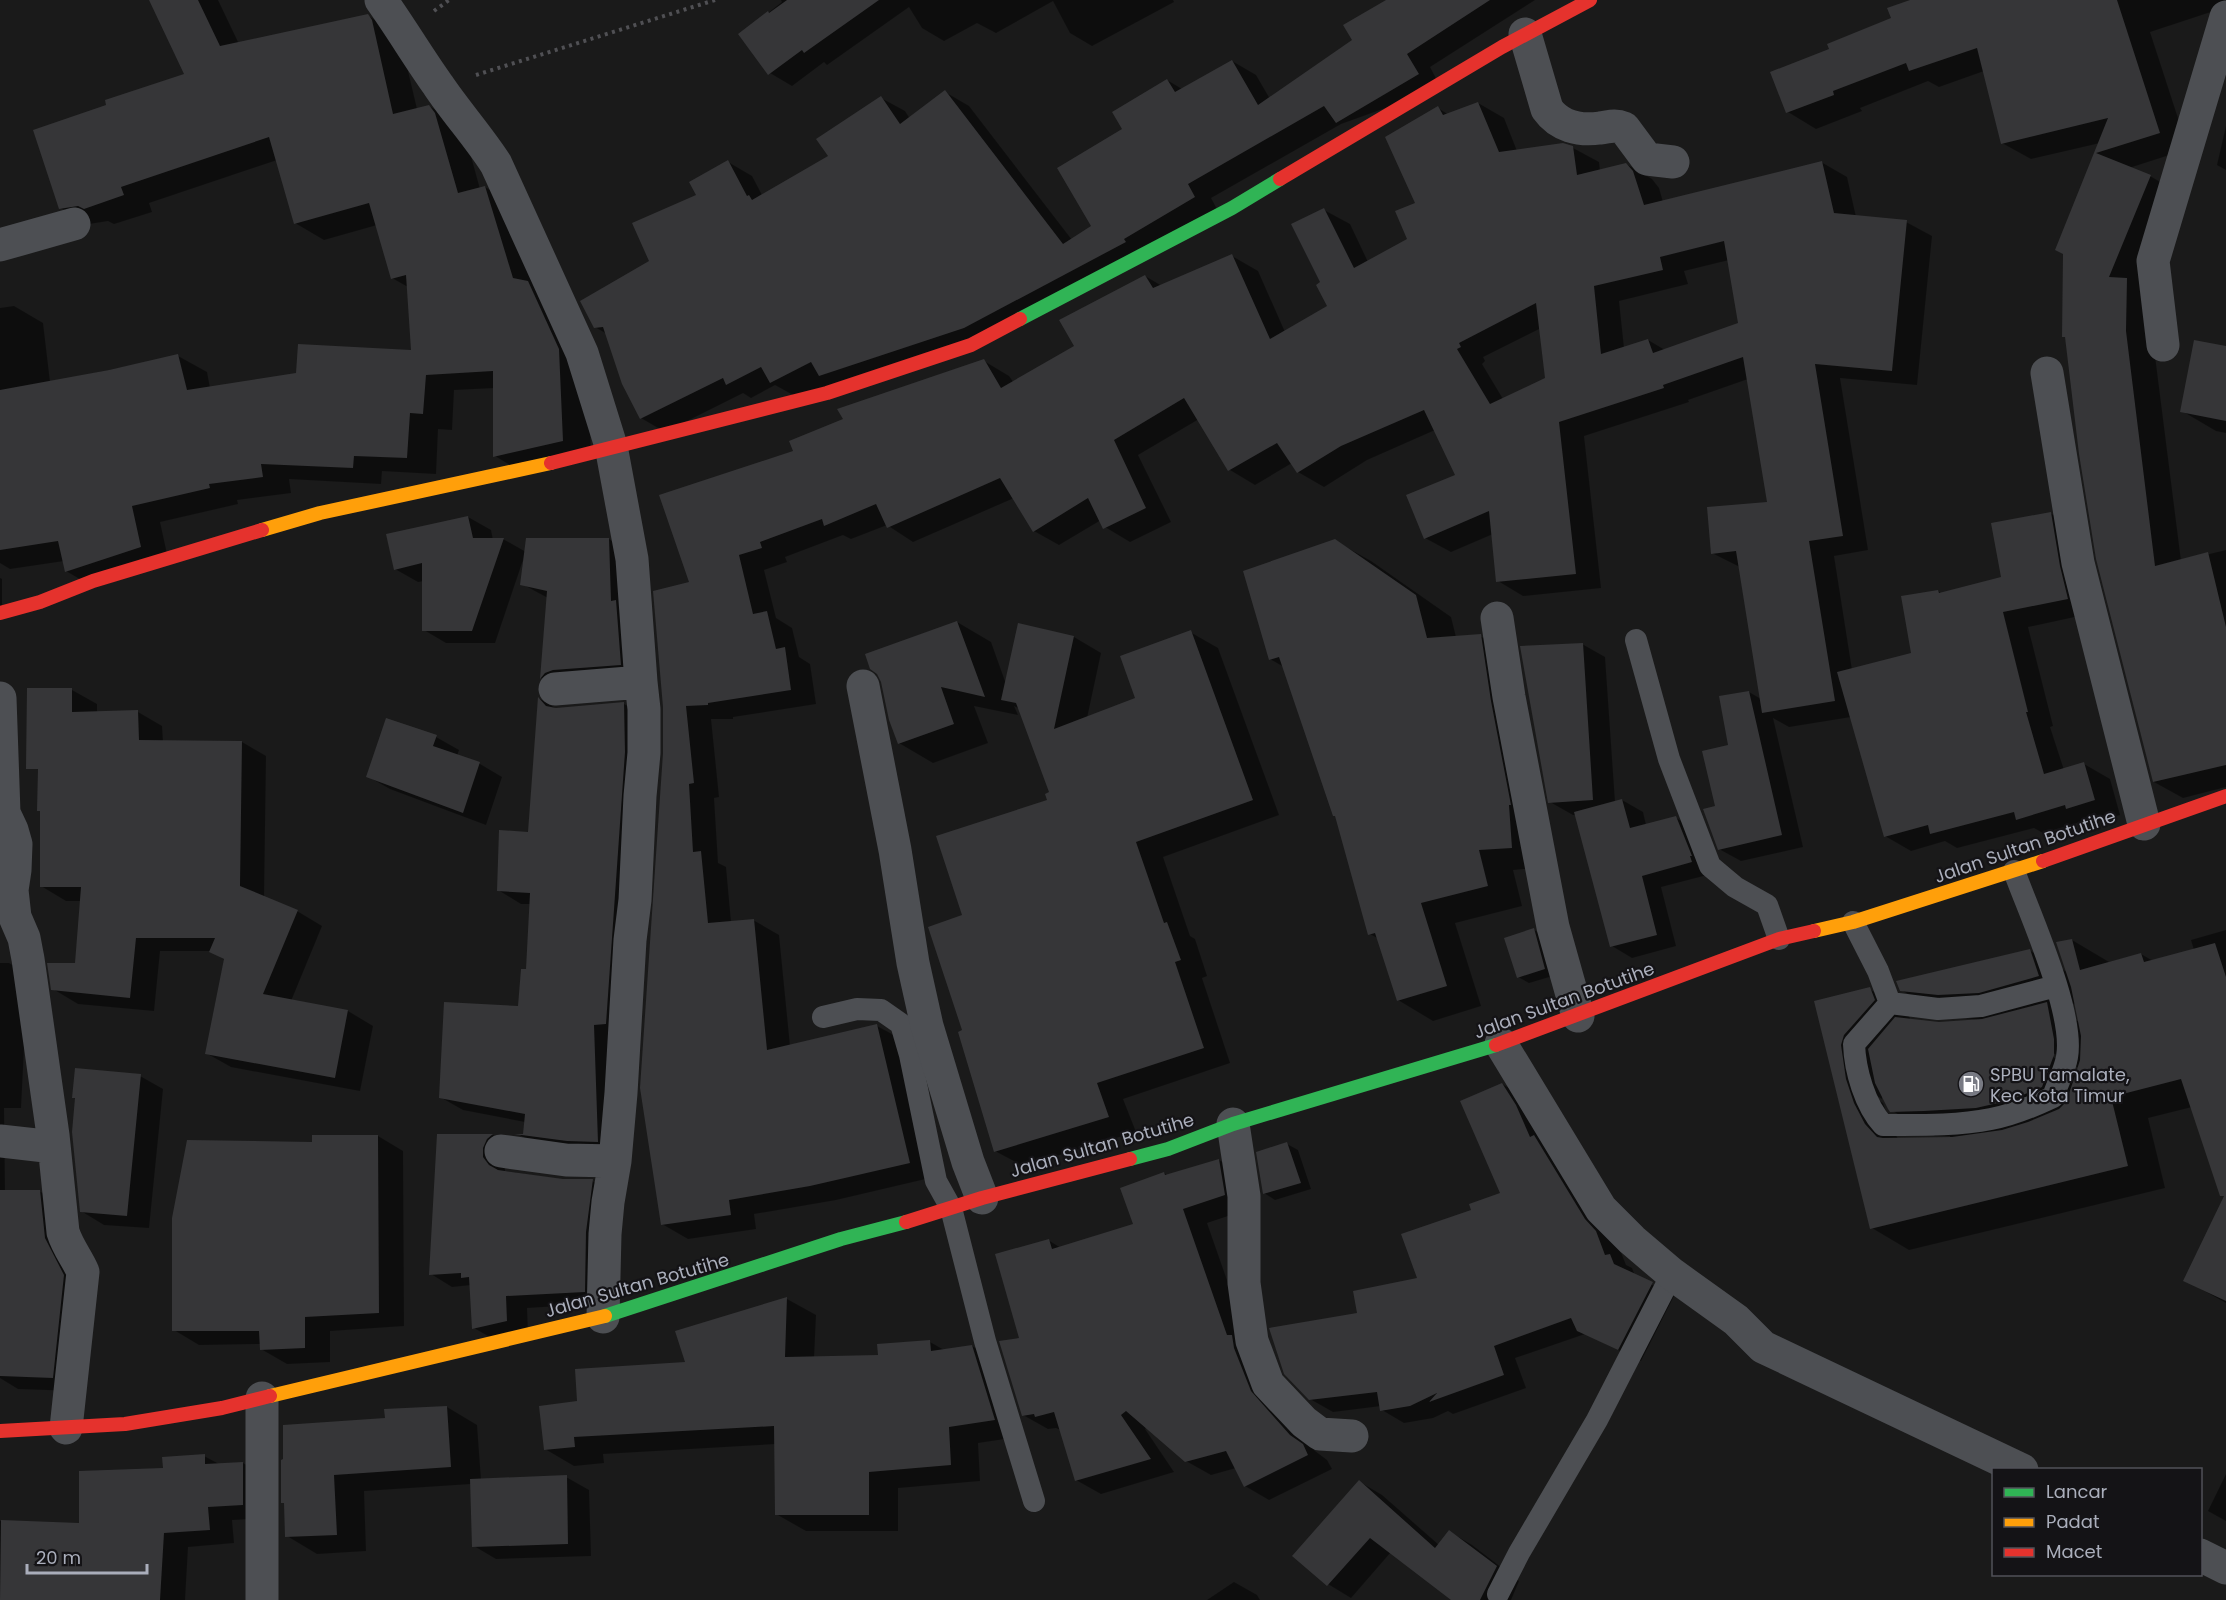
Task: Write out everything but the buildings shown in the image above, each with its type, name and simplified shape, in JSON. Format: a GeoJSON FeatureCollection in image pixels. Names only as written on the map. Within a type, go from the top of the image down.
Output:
{"type":"FeatureCollection","features":[{"type":"Feature","properties":{"kind":"main road"},"geometry":{"type":"LineString","coordinates":[[0,613],[40,602],[93,581],[320,513],[536,467],[611,446],[827,393],[970,345],[1232,208],[1525,34],[1590,0]]}},
{"type":"Feature","properties":{"kind":"main road","name":"Jalan Sultan Botutihe"},"geometry":{"type":"LineString","coordinates":[[0,1431],[125,1424],[222,1408],[603,1317],[841,1239],[900,1224],[982,1198],[1168,1149],[1233,1124],[1501,1044],[1779,939],[1854,922],[2014,871],[2226,796]]}},
{"type":"Feature","properties":{"kind":"street"},"geometry":{"type":"LineString","coordinates":[[381,0],[405,33],[438,87],[483,143],[496,164],[582,353],[611,446],[632,559],[640,682],[644,709],[644,753],[615,1161],[605,1234],[603,1317]]}},
{"type":"Feature","properties":{"kind":"street"},"geometry":{"type":"LineString","coordinates":[[2163,345],[2153,261],[2226,17]]}},
{"type":"Feature","properties":{"kind":"street"},"geometry":{"type":"LineString","coordinates":[[1525,34],[1547,109],[1554,120],[1565,126],[1599,129],[1618,126],[1624,128],[1647,159],[1673,162]]}},
{"type":"Feature","properties":{"kind":"street"},"geometry":{"type":"LineString","coordinates":[[0,245],[74,224]]}},
{"type":"Feature","properties":{"kind":"street"},"geometry":{"type":"LineString","coordinates":[[2047,373],[2078,563],[2144,824]]}},
{"type":"Feature","properties":{"kind":"street"},"geometry":{"type":"LineString","coordinates":[[1497,618],[1509,697],[1553,927],[1578,1016]]}},
{"type":"Feature","properties":{"kind":"street"},"geometry":{"type":"LineString","coordinates":[[555,688],[640,682]]}},
{"type":"Feature","properties":{"kind":"street"},"geometry":{"type":"LineString","coordinates":[[863,686],[895,850],[913,963],[927,1026],[968,1162],[982,1198]]}},
{"type":"Feature","properties":{"kind":"street"},"geometry":{"type":"LineString","coordinates":[[0,698],[4,813],[12,830],[15,844],[12,890],[15,917],[24,938],[28,959],[54,1146],[63,1232],[67,1245],[78,1260],[83,1272],[66,1428]]}},
{"type":"Feature","properties":{"kind":"street"},"geometry":{"type":"LineString","coordinates":[[1501,1044],[1601,1209],[1632,1240],[1672,1274],[1736,1320],[1763,1347],[2018,1468]]}},
{"type":"Feature","properties":{"kind":"street"},"geometry":{"type":"LineString","coordinates":[[1233,1124],[1244,1196],[1244,1283],[1252,1341],[1268,1384],[1304,1422],[1320,1434],[1352,1436]]}},
{"type":"Feature","properties":{"kind":"street"},"geometry":{"type":"LineString","coordinates":[[0,1141],[54,1146]]}},
{"type":"Feature","properties":{"kind":"street"},"geometry":{"type":"LineString","coordinates":[[501,1152],[566,1160],[615,1161]]}},
{"type":"Feature","properties":{"kind":"street"},"geometry":{"type":"LineString","coordinates":[[262,1398],[262,1600]]}},
{"type":"Feature","properties":{"kind":"street"},"geometry":{"type":"LineString","coordinates":[[2202,1556],[2226,1568]]}},
{"type":"Feature","properties":{"kind":"lane"},"geometry":{"type":"LineString","coordinates":[[1636,640],[1669,759],[1710,866],[1735,887],[1767,905],[1779,939]]}},
{"type":"Feature","properties":{"kind":"lane"},"geometry":{"type":"LineString","coordinates":[[1890,1003],[1854,1044],[1854,1065],[1875,1116],[1883,1125],[1933,1125],[1991,1119],[2032,1107],[2053,1097],[2067,1058],[2068,1031],[2056,986],[2014,871]]}},
{"type":"Feature","properties":{"kind":"lane"},"geometry":{"type":"LineString","coordinates":[[1854,922],[1878,971],[1890,1003]]}},
{"type":"Feature","properties":{"kind":"lane"},"geometry":{"type":"LineString","coordinates":[[1890,1003],[1938,1009],[1981,1006],[2056,986]]}},
{"type":"Feature","properties":{"kind":"lane"},"geometry":{"type":"LineString","coordinates":[[823,1017],[857,1009],[881,1010],[901,1024],[910,1055],[936,1182],[951,1208],[985,1341],[1034,1501]]}},
{"type":"Feature","properties":{"kind":"lane"},"geometry":{"type":"LineString","coordinates":[[1498,1594],[1519,1553],[1597,1420],[1672,1274]]}},
{"type":"Feature","properties":{"kind":"path"},"geometry":{"type":"LineString","coordinates":[[438,87],[715,0]]}},
{"type":"Feature","properties":{"kind":"traffic: fast"},"geometry":{"type":"LineString","coordinates":[[1020,319],[1232,208],[1280,179]]}},
{"type":"Feature","properties":{"kind":"traffic: fast"},"geometry":{"type":"LineString","coordinates":[[1130,1159],[1168,1149],[1233,1124],[1496,1045]]}},
{"type":"Feature","properties":{"kind":"traffic: fast"},"geometry":{"type":"LineString","coordinates":[[605,1316],[841,1239],[906,1222]]}},
{"type":"Feature","properties":{"kind":"traffic: slow"},"geometry":{"type":"LineString","coordinates":[[262,530],[320,513],[551,463]]}},
{"type":"Feature","properties":{"kind":"traffic: slow"},"geometry":{"type":"LineString","coordinates":[[1814,931],[1853,922],[2043,861]]}},
{"type":"Feature","properties":{"kind":"traffic: slow"},"geometry":{"type":"LineString","coordinates":[[270,1396],[605,1316]]}},
{"type":"Feature","properties":{"kind":"traffic: jam"},"geometry":{"type":"LineString","coordinates":[[1280,179],[1502,47],[1590,0]]}},
{"type":"Feature","properties":{"kind":"traffic: jam"},"geometry":{"type":"LineString","coordinates":[[551,463],[827,393],[971,345],[1020,319]]}},
{"type":"Feature","properties":{"kind":"traffic: jam"},"geometry":{"type":"LineString","coordinates":[[0,613],[40,602],[93,581],[262,530]]}},
{"type":"Feature","properties":{"kind":"traffic: jam"},"geometry":{"type":"LineString","coordinates":[[2043,861],[2226,796]]}},
{"type":"Feature","properties":{"kind":"traffic: jam"},"geometry":{"type":"LineString","coordinates":[[1496,1045],[1779,939],[1814,931]]}},
{"type":"Feature","properties":{"kind":"traffic: jam"},"geometry":{"type":"LineString","coordinates":[[906,1222],[982,1198],[1130,1159]]}},
{"type":"Feature","properties":{"kind":"traffic: jam"},"geometry":{"type":"LineString","coordinates":[[0,1431],[125,1424],[222,1408],[270,1396]]}},
{"type":"Feature","properties":{"kind":"place","name":"SPBU Tamalate, Kec Kota Timur"},"geometry":{"type":"Point","coordinates":[1971,1084]}}]}
